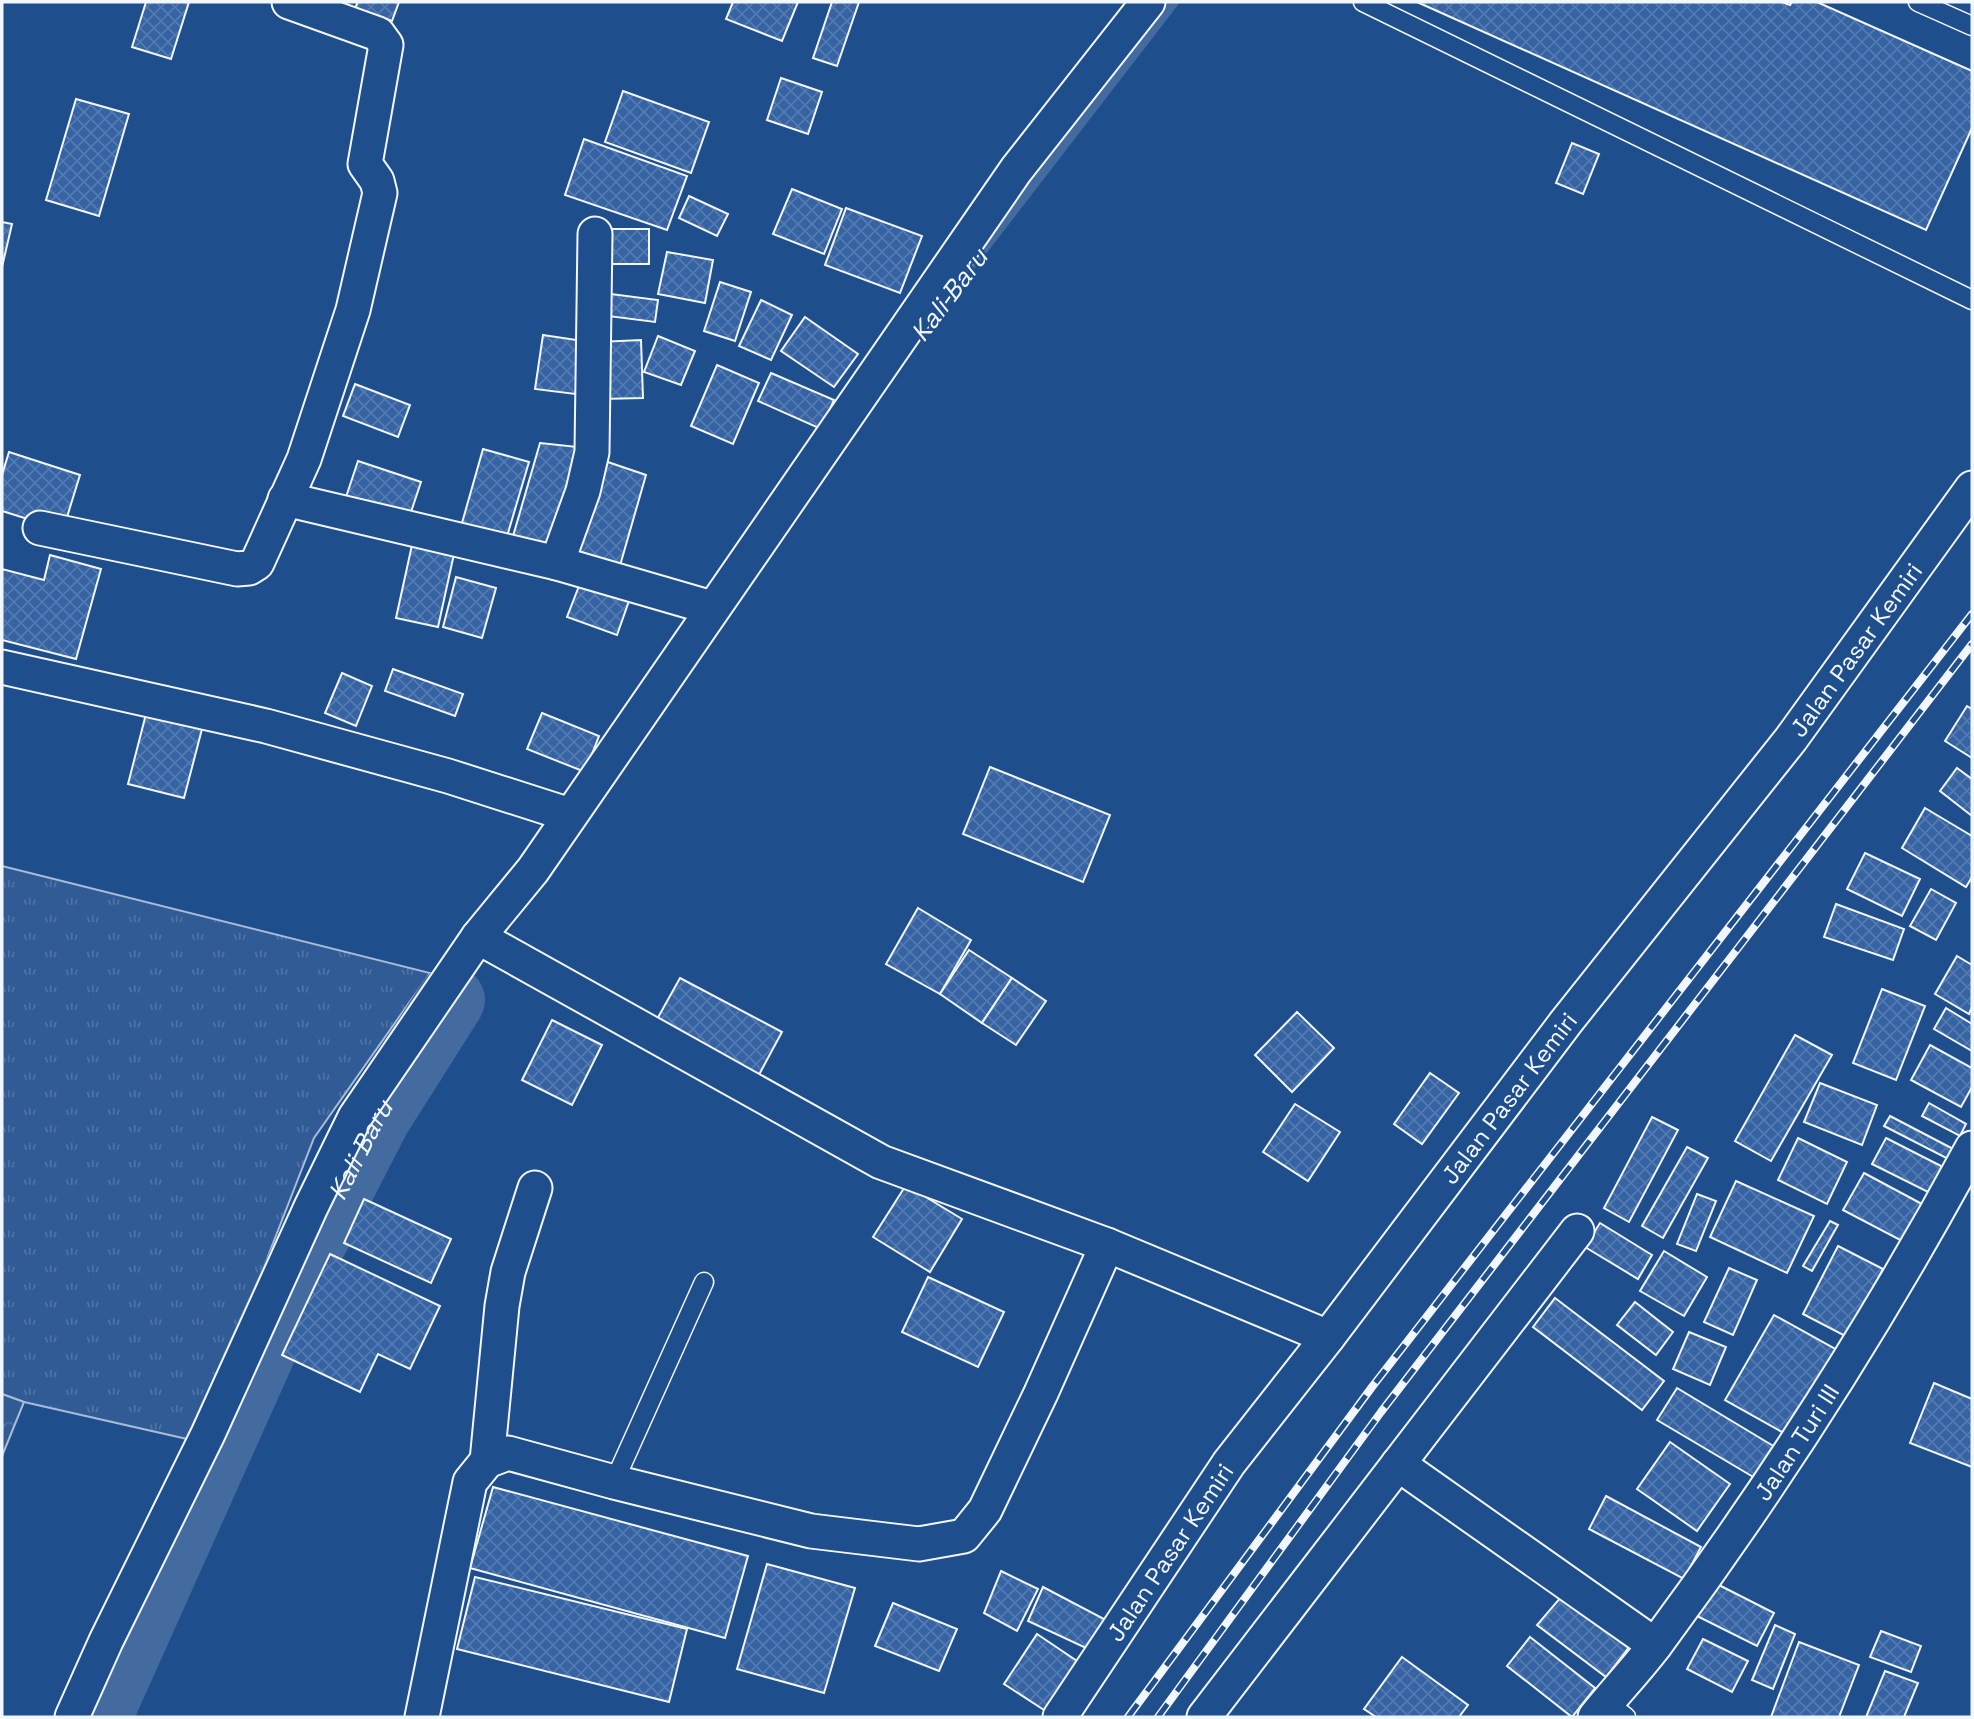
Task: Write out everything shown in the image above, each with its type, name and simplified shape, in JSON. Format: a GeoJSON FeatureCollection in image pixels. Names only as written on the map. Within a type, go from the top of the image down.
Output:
{"type":"FeatureCollection","features":[{"type":"Feature","properties":{"kind":"street"},"geometry":{"type":"LineString","coordinates":[[40,528],[237,569],[249,568],[257,563],[304,459],[353,310],[380,192],[377,181],[365,164],[386,44],[378,34],[289,2]]}},
{"type":"Feature","properties":{"kind":"street"},"geometry":{"type":"LineString","coordinates":[[72,1717],[106,1641],[208,1434],[355,1117],[478,937],[533,870],[1016,170],[1148,2]]}},
{"type":"Feature","properties":{"kind":"street"},"geometry":{"type":"LineString","coordinates":[[557,563],[583,491],[592,452],[595,234]]}},
{"type":"Feature","properties":{"kind":"street","name":"Jalan Pasar Kemiri"},"geometry":{"type":"LineString","coordinates":[[1060,1717],[1230,1463],[1566,1022],[1791,739],[1972,488]]}},
{"type":"Feature","properties":{"kind":"street"},"geometry":{"type":"LineString","coordinates":[[285,499],[557,563],[712,608]]}},
{"type":"Feature","properties":{"kind":"street"},"geometry":{"type":"LineString","coordinates":[[2,667],[266,726],[448,776],[570,815]]}},
{"type":"Feature","properties":{"kind":"street"},"geometry":{"type":"LineString","coordinates":[[478,937],[881,1162],[1107,1245],[1328,1337]]}},
{"type":"Feature","properties":{"kind":"street","name":"Jalan Turi III"},"geometry":{"type":"LineString","coordinates":[[1609,1712],[1860,1346],[1972,1148]]}},
{"type":"Feature","properties":{"kind":"street"},"geometry":{"type":"LineString","coordinates":[[487,1461],[502,1306],[508,1272],[535,1188]]}},
{"type":"Feature","properties":{"kind":"street"},"geometry":{"type":"LineString","coordinates":[[1204,1717],[1577,1231]]}},
{"type":"Feature","properties":{"kind":"street"},"geometry":{"type":"LineString","coordinates":[[422,1717],[470,1482],[487,1461],[508,1453],[811,1531],[919,1544],[964,1536],[985,1510],[1041,1394],[1107,1245]]}},
{"type":"Feature","properties":{"kind":"street"},"geometry":{"type":"LineString","coordinates":[[1398,1464],[1654,1645]]}},
{"type":"Feature","properties":{"kind":"lane"},"geometry":{"type":"LineString","coordinates":[[1363,2],[1972,300]]}},
{"type":"Feature","properties":{"kind":"lane"},"geometry":{"type":"LineString","coordinates":[[1918,2],[1972,26]]}},
{"type":"Feature","properties":{"kind":"lane"},"geometry":{"type":"LineString","coordinates":[[614,1482],[704,1282]]}},
{"type":"Feature","properties":{"kind":"green space"},"geometry":{"type":"Polygon","coordinates":[[[2,866],[430,973],[314,1138],[196,1441],[24,1402],[2,1394],[2,866]]]}},
{"type":"Feature","properties":{"kind":"green space"},"geometry":{"type":"Polygon","coordinates":[[[2,1394],[24,1402],[2,1456],[2,1394]]]}},
{"type":"Feature","properties":{"kind":"building"},"geometry":{"type":"Polygon","coordinates":[[[146,2],[189,2],[171,59],[132,47],[146,2]]]}},
{"type":"Feature","properties":{"kind":"building"},"geometry":{"type":"Polygon","coordinates":[[[358,2],[399,2],[392,21],[355,8],[358,2]]]}},
{"type":"Feature","properties":{"kind":"building"},"geometry":{"type":"Polygon","coordinates":[[[733,2],[798,2],[782,41],[726,19],[733,2]]]}},
{"type":"Feature","properties":{"kind":"building"},"geometry":{"type":"Polygon","coordinates":[[[832,2],[859,2],[837,66],[813,58],[832,2]]]}},
{"type":"Feature","properties":{"kind":"building"},"geometry":{"type":"Polygon","coordinates":[[[1417,2],[1782,2],[1790,5],[1792,2],[1817,2],[1972,71],[1972,128],[1926,230],[1417,2]]]}},
{"type":"Feature","properties":{"kind":"building"},"geometry":{"type":"Polygon","coordinates":[[[781,78],[822,92],[808,134],[767,120],[781,78]]]}},
{"type":"Feature","properties":{"kind":"building"},"geometry":{"type":"Polygon","coordinates":[[[623,91],[709,122],[691,173],[605,142],[623,91]]]}},
{"type":"Feature","properties":{"kind":"building"},"geometry":{"type":"Polygon","coordinates":[[[76,99],[129,114],[99,216],[46,200],[76,99]]]}},
{"type":"Feature","properties":{"kind":"building"},"geometry":{"type":"Polygon","coordinates":[[[584,139],[687,176],[667,230],[565,195],[584,139]]]}},
{"type":"Feature","properties":{"kind":"building"},"geometry":{"type":"Polygon","coordinates":[[[1572,143],[1599,154],[1583,194],[1556,183],[1572,143]]]}},
{"type":"Feature","properties":{"kind":"building"},"geometry":{"type":"Polygon","coordinates":[[[792,189],[842,209],[824,254],[773,234],[792,189]]]}},
{"type":"Feature","properties":{"kind":"building"},"geometry":{"type":"Polygon","coordinates":[[[689,196],[728,214],[717,236],[679,218],[689,196]]]}},
{"type":"Feature","properties":{"kind":"building"},"geometry":{"type":"Polygon","coordinates":[[[846,208],[922,236],[900,293],[825,265],[846,208]]]}},
{"type":"Feature","properties":{"kind":"building"},"geometry":{"type":"Polygon","coordinates":[[[2,222],[12,224],[2,267],[2,222]]]}},
{"type":"Feature","properties":{"kind":"building"},"geometry":{"type":"Polygon","coordinates":[[[602,229],[649,229],[649,264],[602,264],[602,229]]]}},
{"type":"Feature","properties":{"kind":"building"},"geometry":{"type":"Polygon","coordinates":[[[667,252],[713,260],[705,303],[658,294],[667,252]]]}},
{"type":"Feature","properties":{"kind":"building"},"geometry":{"type":"Polygon","coordinates":[[[720,282],[751,292],[735,341],[704,331],[720,282]]]}},
{"type":"Feature","properties":{"kind":"building"},"geometry":{"type":"Polygon","coordinates":[[[603,293],[658,300],[655,322],[600,315],[603,293]]]}},
{"type":"Feature","properties":{"kind":"building"},"geometry":{"type":"Polygon","coordinates":[[[761,300],[792,315],[771,360],[739,346],[761,300]]]}},
{"type":"Feature","properties":{"kind":"building"},"geometry":{"type":"Polygon","coordinates":[[[805,317],[858,354],[834,387],[781,351],[805,317]]]}},
{"type":"Feature","properties":{"kind":"building"},"geometry":{"type":"Polygon","coordinates":[[[543,335],[590,342],[583,395],[535,389],[543,335]]]}},
{"type":"Feature","properties":{"kind":"building"},"geometry":{"type":"Polygon","coordinates":[[[658,336],[695,351],[681,385],[644,372],[658,336]]]}},
{"type":"Feature","properties":{"kind":"building"},"geometry":{"type":"Polygon","coordinates":[[[641,340],[643,398],[600,399],[599,342],[641,340]]]}},
{"type":"Feature","properties":{"kind":"building"},"geometry":{"type":"Polygon","coordinates":[[[717,365],[759,383],[733,444],[691,426],[717,365]]]}},
{"type":"Feature","properties":{"kind":"building"},"geometry":{"type":"Polygon","coordinates":[[[771,373],[834,400],[821,429],[758,401],[771,373]]]}},
{"type":"Feature","properties":{"kind":"building"},"geometry":{"type":"Polygon","coordinates":[[[355,384],[410,405],[398,437],[343,416],[355,384]]]}},
{"type":"Feature","properties":{"kind":"building"},"geometry":{"type":"Polygon","coordinates":[[[540,443],[587,448],[555,562],[509,550],[540,443]]]}},
{"type":"Feature","properties":{"kind":"building"},"geometry":{"type":"Polygon","coordinates":[[[483,449],[529,462],[503,550],[458,537],[483,449]]]}},
{"type":"Feature","properties":{"kind":"building"},"geometry":{"type":"Polygon","coordinates":[[[9,452],[80,475],[63,530],[2,511],[2,475],[9,452]]]}},
{"type":"Feature","properties":{"kind":"building"},"geometry":{"type":"Polygon","coordinates":[[[596,458],[646,475],[617,576],[566,561],[596,458]]]}},
{"type":"Feature","properties":{"kind":"building"},"geometry":{"type":"Polygon","coordinates":[[[358,461],[421,482],[406,527],[343,506],[358,461]]]}},
{"type":"Feature","properties":{"kind":"building"},"geometry":{"type":"Polygon","coordinates":[[[412,545],[454,554],[438,627],[396,618],[412,545]]]}},
{"type":"Feature","properties":{"kind":"building"},"geometry":{"type":"Polygon","coordinates":[[[50,555],[101,569],[76,659],[2,640],[2,569],[44,580],[50,555]]]}},
{"type":"Feature","properties":{"kind":"building"},"geometry":{"type":"Polygon","coordinates":[[[456,577],[496,588],[482,638],[443,627],[456,577]]]}},
{"type":"Feature","properties":{"kind":"building"},"geometry":{"type":"Polygon","coordinates":[[[581,581],[630,598],[617,635],[567,617],[581,581]]]}},
{"type":"Feature","properties":{"kind":"building"},"geometry":{"type":"Polygon","coordinates":[[[393,669],[463,694],[455,716],[385,691],[393,669]]]}},
{"type":"Feature","properties":{"kind":"building"},"geometry":{"type":"Polygon","coordinates":[[[342,673],[372,686],[356,726],[325,713],[342,673]]]}},
{"type":"Feature","properties":{"kind":"building"},"geometry":{"type":"Polygon","coordinates":[[[1967,706],[1972,709],[1972,758],[1945,741],[1967,706]]]}},
{"type":"Feature","properties":{"kind":"building"},"geometry":{"type":"Polygon","coordinates":[[[542,713],[599,736],[585,772],[527,749],[542,713]]]}},
{"type":"Feature","properties":{"kind":"building"},"geometry":{"type":"Polygon","coordinates":[[[146,714],[202,729],[184,798],[128,784],[146,714]]]}},
{"type":"Feature","properties":{"kind":"building"},"geometry":{"type":"Polygon","coordinates":[[[990,767],[1110,815],[1083,882],[963,834],[990,767]]]}},
{"type":"Feature","properties":{"kind":"building"},"geometry":{"type":"Polygon","coordinates":[[[1957,768],[1972,779],[1972,816],[1940,791],[1957,768]]]}},
{"type":"Feature","properties":{"kind":"building"},"geometry":{"type":"Polygon","coordinates":[[[1925,808],[1972,836],[1972,877],[1966,887],[1902,848],[1925,808]]]}},
{"type":"Feature","properties":{"kind":"building"},"geometry":{"type":"Polygon","coordinates":[[[1865,853],[1920,879],[1902,916],[1847,889],[1865,853]]]}},
{"type":"Feature","properties":{"kind":"building"},"geometry":{"type":"Polygon","coordinates":[[[1931,889],[1956,903],[1936,940],[1910,926],[1931,889]]]}},
{"type":"Feature","properties":{"kind":"building"},"geometry":{"type":"Polygon","coordinates":[[[1836,904],[1904,929],[1893,960],[1824,937],[1836,904]]]}},
{"type":"Feature","properties":{"kind":"building"},"geometry":{"type":"Polygon","coordinates":[[[918,908],[971,940],[940,994],[886,964],[918,908]]]}},
{"type":"Feature","properties":{"kind":"building"},"geometry":{"type":"Polygon","coordinates":[[[969,950],[1012,978],[982,1023],[940,994],[969,950]]]}},
{"type":"Feature","properties":{"kind":"building"},"geometry":{"type":"Polygon","coordinates":[[[1957,956],[1972,965],[1972,1007],[1969,1014],[1935,994],[1957,956]]]}},
{"type":"Feature","properties":{"kind":"building"},"geometry":{"type":"Polygon","coordinates":[[[680,978],[782,1032],[754,1084],[651,1030],[680,978]]]}},
{"type":"Feature","properties":{"kind":"building"},"geometry":{"type":"Polygon","coordinates":[[[1012,978],[1046,1001],[1016,1045],[982,1023],[1012,978]]]}},
{"type":"Feature","properties":{"kind":"building"},"geometry":{"type":"Polygon","coordinates":[[[1882,989],[1925,1006],[1896,1080],[1853,1063],[1882,989]]]}},
{"type":"Feature","properties":{"kind":"building"},"geometry":{"type":"Polygon","coordinates":[[[1946,1008],[1972,1024],[1972,1051],[1934,1029],[1946,1008]]]}},
{"type":"Feature","properties":{"kind":"building"},"geometry":{"type":"Polygon","coordinates":[[[1297,1012],[1334,1048],[1292,1092],[1255,1055],[1297,1012]]]}},
{"type":"Feature","properties":{"kind":"building"},"geometry":{"type":"Polygon","coordinates":[[[552,1020],[602,1045],[572,1105],[522,1080],[552,1020]]]}},
{"type":"Feature","properties":{"kind":"building"},"geometry":{"type":"Polygon","coordinates":[[[1795,1035],[1832,1055],[1771,1161],[1735,1141],[1795,1035]]]}},
{"type":"Feature","properties":{"kind":"building"},"geometry":{"type":"Polygon","coordinates":[[[1930,1045],[1972,1068],[1972,1087],[1961,1107],[1911,1080],[1930,1045]]]}},
{"type":"Feature","properties":{"kind":"building"},"geometry":{"type":"Polygon","coordinates":[[[1430,1073],[1459,1093],[1422,1144],[1394,1124],[1430,1073]]]}},
{"type":"Feature","properties":{"kind":"building"},"geometry":{"type":"Polygon","coordinates":[[[1820,1083],[1877,1105],[1862,1145],[1804,1122],[1820,1083]]]}},
{"type":"Feature","properties":{"kind":"building"},"geometry":{"type":"Polygon","coordinates":[[[1929,1103],[1966,1124],[1960,1136],[1922,1116],[1929,1103]]]}},
{"type":"Feature","properties":{"kind":"building"},"geometry":{"type":"Polygon","coordinates":[[[1295,1104],[1340,1132],[1308,1181],[1263,1152],[1295,1104]]]}},
{"type":"Feature","properties":{"kind":"building"},"geometry":{"type":"Polygon","coordinates":[[[1890,1116],[1959,1152],[1954,1162],[1884,1126],[1890,1116]]]}},
{"type":"Feature","properties":{"kind":"building"},"geometry":{"type":"Polygon","coordinates":[[[1652,1117],[1678,1130],[1629,1222],[1604,1208],[1652,1117]]]}},
{"type":"Feature","properties":{"kind":"building"},"geometry":{"type":"Polygon","coordinates":[[[1798,1138],[1847,1162],[1827,1204],[1778,1180],[1798,1138]]]}},
{"type":"Feature","properties":{"kind":"building"},"geometry":{"type":"Polygon","coordinates":[[[1886,1138],[1943,1167],[1930,1193],[1872,1164],[1886,1138]]]}},
{"type":"Feature","properties":{"kind":"building"},"geometry":{"type":"Polygon","coordinates":[[[1687,1147],[1708,1158],[1663,1238],[1642,1226],[1687,1147]]]}},
{"type":"Feature","properties":{"kind":"building"},"geometry":{"type":"Polygon","coordinates":[[[1864,1173],[1922,1204],[1902,1241],[1843,1210],[1864,1173]]]}},
{"type":"Feature","properties":{"kind":"building"},"geometry":{"type":"Polygon","coordinates":[[[1736,1181],[1814,1216],[1787,1273],[1710,1237],[1736,1181]]]}},
{"type":"Feature","properties":{"kind":"building"},"geometry":{"type":"Polygon","coordinates":[[[906,1185],[962,1219],[930,1272],[873,1237],[906,1185]]]}},
{"type":"Feature","properties":{"kind":"building"},"geometry":{"type":"Polygon","coordinates":[[[1697,1194],[1716,1201],[1696,1251],[1677,1244],[1697,1194]]]}},
{"type":"Feature","properties":{"kind":"building"},"geometry":{"type":"Polygon","coordinates":[[[364,1199],[451,1239],[431,1283],[344,1243],[364,1199]]]}},
{"type":"Feature","properties":{"kind":"building"},"geometry":{"type":"Polygon","coordinates":[[[1830,1221],[1838,1225],[1812,1271],[1803,1266],[1830,1221]]]}},
{"type":"Feature","properties":{"kind":"building"},"geometry":{"type":"Polygon","coordinates":[[[1600,1223],[1652,1255],[1638,1279],[1585,1247],[1600,1223]]]}},
{"type":"Feature","properties":{"kind":"building"},"geometry":{"type":"Polygon","coordinates":[[[1838,1246],[1883,1269],[1847,1337],[1803,1314],[1838,1246]]]}},
{"type":"Feature","properties":{"kind":"building"},"geometry":{"type":"Polygon","coordinates":[[[1664,1251],[1707,1277],[1684,1316],[1640,1291],[1664,1251]]]}},
{"type":"Feature","properties":{"kind":"building"},"geometry":{"type":"Polygon","coordinates":[[[330,1254],[440,1306],[410,1369],[378,1354],[360,1392],[282,1355],[330,1254]]]}},
{"type":"Feature","properties":{"kind":"building"},"geometry":{"type":"Polygon","coordinates":[[[1729,1268],[1757,1280],[1733,1335],[1704,1322],[1729,1268]]]}},
{"type":"Feature","properties":{"kind":"building"},"geometry":{"type":"Polygon","coordinates":[[[928,1277],[1004,1312],[978,1367],[902,1332],[928,1277]]]}},
{"type":"Feature","properties":{"kind":"building"},"geometry":{"type":"Polygon","coordinates":[[[1555,1298],[1664,1381],[1642,1410],[1533,1327],[1555,1298]]]}},
{"type":"Feature","properties":{"kind":"building"},"geometry":{"type":"Polygon","coordinates":[[[1635,1302],[1673,1332],[1656,1355],[1617,1325],[1635,1302]]]}},
{"type":"Feature","properties":{"kind":"building"},"geometry":{"type":"Polygon","coordinates":[[[1774,1315],[1837,1350],[1789,1436],[1725,1400],[1774,1315]]]}},
{"type":"Feature","properties":{"kind":"building"},"geometry":{"type":"Polygon","coordinates":[[[1689,1332],[1726,1347],[1710,1385],[1673,1369],[1689,1332]]]}},
{"type":"Feature","properties":{"kind":"building"},"geometry":{"type":"Polygon","coordinates":[[[1934,1383],[1972,1399],[1972,1467],[1910,1443],[1934,1383]]]}},
{"type":"Feature","properties":{"kind":"building"},"geometry":{"type":"Polygon","coordinates":[[[1677,1388],[1775,1447],[1755,1478],[1657,1420],[1677,1388]]]}},
{"type":"Feature","properties":{"kind":"building"},"geometry":{"type":"Polygon","coordinates":[[[1670,1442],[1730,1484],[1697,1531],[1637,1489],[1670,1442]]]}},
{"type":"Feature","properties":{"kind":"building"},"geometry":{"type":"Polygon","coordinates":[[[493,1487],[748,1556],[725,1638],[470,1568],[493,1487]]]}},
{"type":"Feature","properties":{"kind":"building"},"geometry":{"type":"Polygon","coordinates":[[[1606,1496],[1701,1547],[1684,1579],[1589,1529],[1606,1496]]]}},
{"type":"Feature","properties":{"kind":"building"},"geometry":{"type":"Polygon","coordinates":[[[767,1564],[855,1588],[824,1693],[737,1669],[767,1564]]]}},
{"type":"Feature","properties":{"kind":"building"},"geometry":{"type":"Polygon","coordinates":[[[1001,1571],[1038,1589],[1017,1631],[984,1613],[1001,1571]]]}},
{"type":"Feature","properties":{"kind":"building"},"geometry":{"type":"Polygon","coordinates":[[[475,1577],[687,1629],[669,1702],[457,1649],[475,1577]]]}},
{"type":"Feature","properties":{"kind":"building"},"geometry":{"type":"Polygon","coordinates":[[[1711,1581],[1774,1613],[1757,1646],[1693,1614],[1711,1581]]]}},
{"type":"Feature","properties":{"kind":"building"},"geometry":{"type":"Polygon","coordinates":[[[1043,1587],[1106,1620],[1086,1648],[1028,1621],[1043,1587]]]}},
{"type":"Feature","properties":{"kind":"building"},"geometry":{"type":"Polygon","coordinates":[[[1567,1590],[1637,1637],[1606,1677],[1537,1625],[1567,1590]]]}},
{"type":"Feature","properties":{"kind":"building"},"geometry":{"type":"Polygon","coordinates":[[[893,1603],[957,1629],[939,1671],[875,1646],[893,1603]]]}},
{"type":"Feature","properties":{"kind":"building"},"geometry":{"type":"Polygon","coordinates":[[[1775,1625],[1795,1634],[1773,1689],[1752,1680],[1775,1625]]]}},
{"type":"Feature","properties":{"kind":"building"},"geometry":{"type":"Polygon","coordinates":[[[1881,1631],[1921,1646],[1911,1672],[1870,1657],[1881,1631]]]}},
{"type":"Feature","properties":{"kind":"building"},"geometry":{"type":"Polygon","coordinates":[[[1037,1634],[1077,1661],[1044,1710],[1004,1684],[1037,1634]]]}},
{"type":"Feature","properties":{"kind":"building"},"geometry":{"type":"Polygon","coordinates":[[[1530,1637],[1595,1688],[1572,1717],[1507,1666],[1530,1637]]]}},
{"type":"Feature","properties":{"kind":"building"},"geometry":{"type":"Polygon","coordinates":[[[1703,1639],[1748,1661],[1732,1692],[1687,1669],[1703,1639]]]}},
{"type":"Feature","properties":{"kind":"building"},"geometry":{"type":"Polygon","coordinates":[[[1799,1642],[1859,1665],[1839,1717],[1771,1717],[1799,1642]]]}},
{"type":"Feature","properties":{"kind":"building"},"geometry":{"type":"Polygon","coordinates":[[[1402,1657],[1468,1705],[1459,1717],[1376,1717],[1364,1709],[1402,1657]]]}},
{"type":"Feature","properties":{"kind":"building"},"geometry":{"type":"Polygon","coordinates":[[[1885,1671],[1918,1683],[1904,1717],[1866,1717],[1885,1671]]]}},
{"type":"Feature","properties":{"kind":"waterway","name":"Kali Baru"},"geometry":{"type":"LineString","coordinates":[[958,282],[1174,2]]}},
{"type":"Feature","properties":{"kind":"waterway","name":"Kali Baru"},"geometry":{"type":"LineString","coordinates":[[98,1717],[296,1275],[377,1117],[451,1000]]}},
{"type":"Feature","properties":{"kind":"railway"},"geometry":{"type":"LineString","coordinates":[[1128,1717],[1372,1387],[1972,614]]}},
{"type":"Feature","properties":{"kind":"railway"},"geometry":{"type":"LineString","coordinates":[[1158,1717],[1381,1412],[1972,644]]}}]}
